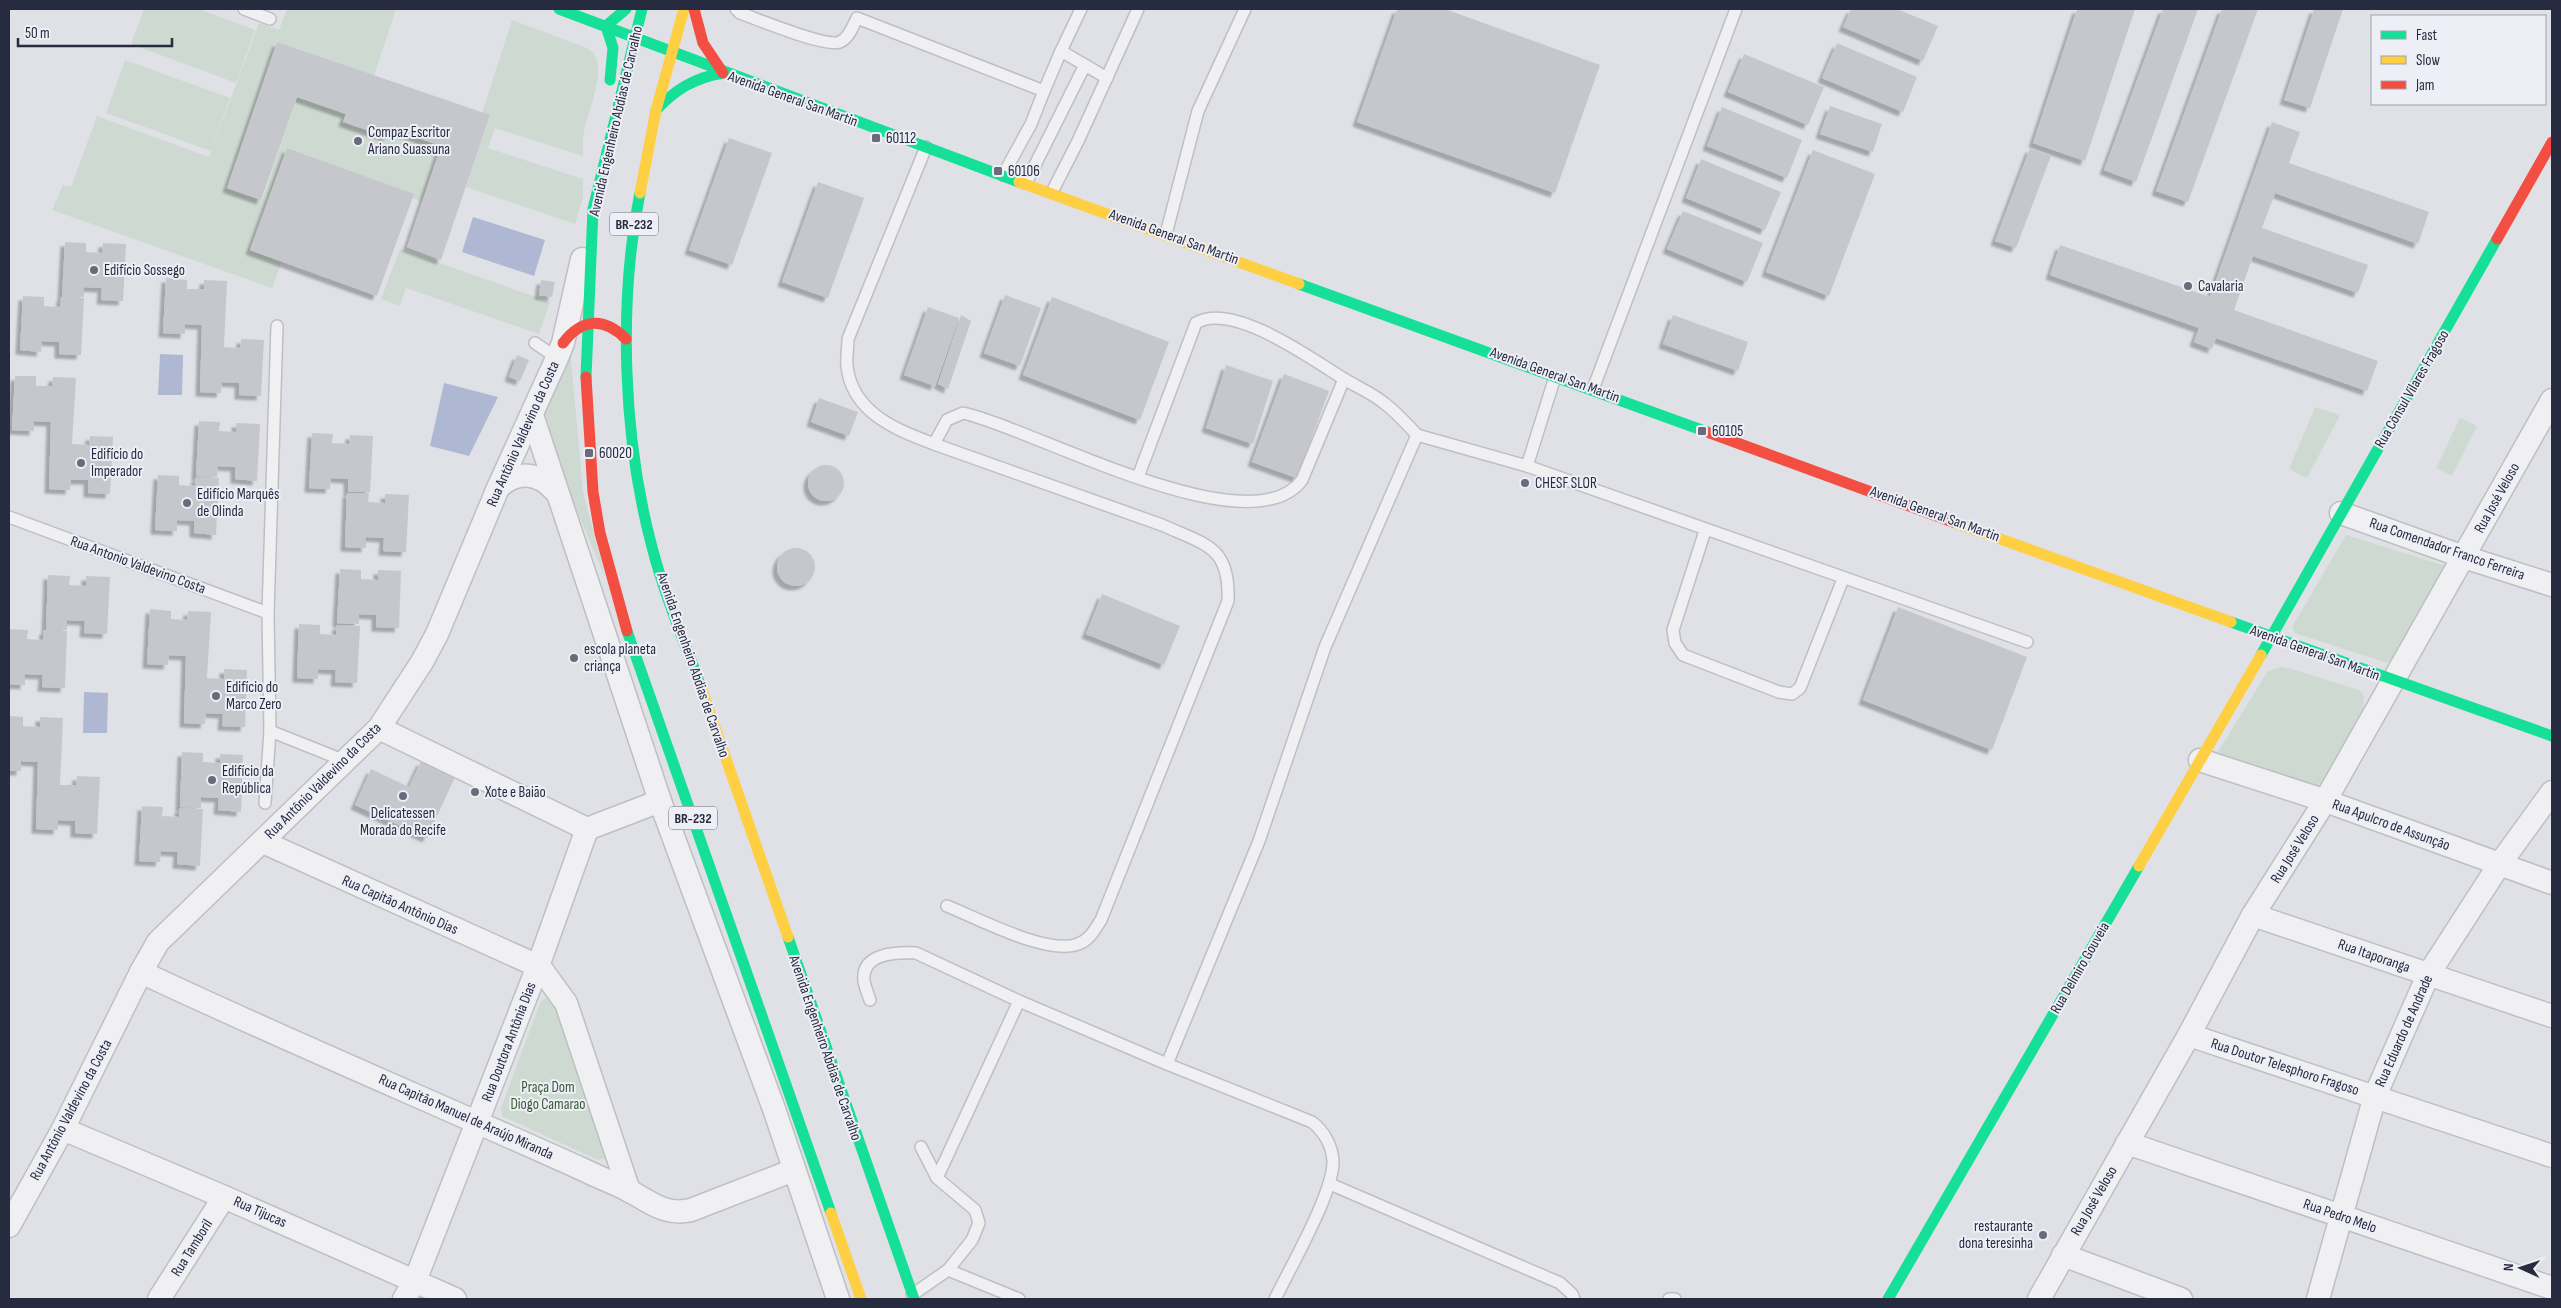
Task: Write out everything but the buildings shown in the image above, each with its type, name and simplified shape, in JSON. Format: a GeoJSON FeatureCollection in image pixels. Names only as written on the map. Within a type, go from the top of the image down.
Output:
{"type":"FeatureCollection","features":[{"type":"Feature","properties":{"kind":"main road","name":"Avenida General San Martin"},"geometry":{"type":"LineString","coordinates":[[559,9],[634,36],[723,73],[2394,682],[2552,736]]}},
{"type":"Feature","properties":{"kind":"main road"},"geometry":{"type":"LineString","coordinates":[[611,96],[613,48],[606,26],[626,9]]}},
{"type":"Feature","properties":{"kind":"main road","name":"Avenida Engenheiro Abdias de Carvalho"},"geometry":{"type":"LineString","coordinates":[[642,9],[634,36],[611,96],[593,209],[585,367],[594,492],[600,533],[619,607],[861,1299]]}},
{"type":"Feature","properties":{"kind":"main road","name":"Avenida Engenheiro Abdias de Carvalho"},"geometry":{"type":"LineString","coordinates":[[684,9],[656,110],[634,222],[626,339],[634,464],[652,548],[913,1297]]}},
{"type":"Feature","properties":{"kind":"main road"},"geometry":{"type":"LineString","coordinates":[[656,110],[678,88],[691,80],[723,73],[707,55],[700,37],[694,9]]}},
{"type":"Feature","properties":{"kind":"main road"},"geometry":{"type":"LineString","coordinates":[[700,37],[707,14]]}},
{"type":"Feature","properties":{"kind":"main road","name":"Rua Cônsul Vilares Fragoso"},"geometry":{"type":"LineString","coordinates":[[2272,637],[2552,142]]}},
{"type":"Feature","properties":{"kind":"main road"},"geometry":{"type":"LineString","coordinates":[[599,179],[598,233],[603,273]]}},
{"type":"Feature","properties":{"kind":"main road"},"geometry":{"type":"LineString","coordinates":[[615,310],[626,339]]}},
{"type":"Feature","properties":{"kind":"main road"},"geometry":{"type":"LineString","coordinates":[[560,350],[570,332],[587,323],[609,325],[626,339]]}},
{"type":"Feature","properties":{"kind":"main road","name":"Rua Delmiro Gouveia"},"geometry":{"type":"LineString","coordinates":[[1888,1299],[2272,637]]}},
{"type":"Feature","properties":{"kind":"street","name":"Rua Antônio Valdevino da Costa"},"geometry":{"type":"LineString","coordinates":[[9,1226],[62,1129],[158,942],[263,842],[343,760],[379,728],[422,662],[437,634],[498,488],[560,350],[593,209]]}},
{"type":"Feature","properties":{"kind":"street","name":"Rua José Veloso"},"geometry":{"type":"LineString","coordinates":[[2039,1299],[2189,1035],[2254,915],[2325,801],[2464,557],[2549,413]]}},
{"type":"Feature","properties":{"kind":"street"},"geometry":{"type":"LineString","coordinates":[[532,415],[555,491],[660,801],[794,1170],[838,1299]]}},
{"type":"Feature","properties":{"kind":"street"},"geometry":{"type":"LineString","coordinates":[[498,488],[510,478],[530,475],[545,480],[555,491]]}},
{"type":"Feature","properties":{"kind":"street","name":"Rua Comendador Franco Ferreira"},"geometry":{"type":"LineString","coordinates":[[2342,513],[2464,557],[2552,585]]}},
{"type":"Feature","properties":{"kind":"street"},"geometry":{"type":"LineString","coordinates":[[379,728],[587,829],[660,801]]}},
{"type":"Feature","properties":{"kind":"street","name":"Rua Apulcro de Assunção"},"geometry":{"type":"LineString","coordinates":[[2200,760],[2325,801],[2499,865],[2552,882]]}},
{"type":"Feature","properties":{"kind":"street","name":"Rua Eduardo de Andrade"},"geometry":{"type":"LineString","coordinates":[[2318,1299],[2375,1096],[2428,975],[2499,865],[2552,792]]}},
{"type":"Feature","properties":{"kind":"street","name":"Rua Doutora Antônia Dias"},"geometry":{"type":"LineString","coordinates":[[409,1290],[478,1122],[538,966],[587,829]]}},
{"type":"Feature","properties":{"kind":"street","name":"Rua Capitão Antônio Dias"},"geometry":{"type":"LineString","coordinates":[[263,842],[538,966]]}},
{"type":"Feature","properties":{"kind":"street","name":"Rua Itaporanga"},"geometry":{"type":"LineString","coordinates":[[2254,915],[2552,1016]]}},
{"type":"Feature","properties":{"kind":"street"},"geometry":{"type":"LineString","coordinates":[[538,966],[566,1003],[629,1191]]}},
{"type":"Feature","properties":{"kind":"street","name":"Rua Capitão Manuel de Araújo Miranda"},"geometry":{"type":"LineString","coordinates":[[141,972],[478,1122],[629,1191],[654,1206],[666,1210],[683,1212],[794,1170]]}},
{"type":"Feature","properties":{"kind":"street","name":"Rua Doutor Telesphoro Fragoso"},"geometry":{"type":"LineString","coordinates":[[2189,1035],[2552,1156]]}},
{"type":"Feature","properties":{"kind":"street","name":"Rua Tijucas"},"geometry":{"type":"LineString","coordinates":[[62,1129],[224,1197],[409,1290],[455,1299]]}},
{"type":"Feature","properties":{"kind":"street","name":"Rua Pedro Melo"},"geometry":{"type":"LineString","coordinates":[[2127,1143],[2552,1288]]}},
{"type":"Feature","properties":{"kind":"street","name":"Rua Tamboril"},"geometry":{"type":"LineString","coordinates":[[159,1299],[224,1197]]}},
{"type":"Feature","properties":{"kind":"street"},"geometry":{"type":"LineString","coordinates":[[2063,1255],[2181,1299]]}},
{"type":"Feature","properties":{"kind":"lane"},"geometry":{"type":"LineString","coordinates":[[244,9],[270,19]]}},
{"type":"Feature","properties":{"kind":"lane"},"geometry":{"type":"LineString","coordinates":[[736,9],[740,13],[799,35],[832,44],[839,43],[845,38],[857,18],[1044,91]]}},
{"type":"Feature","properties":{"kind":"lane"},"geometry":{"type":"LineString","coordinates":[[1003,175],[1031,124],[1061,51],[1081,9]]}},
{"type":"Feature","properties":{"kind":"lane"},"geometry":{"type":"LineString","coordinates":[[1052,192],[1138,9]]}},
{"type":"Feature","properties":{"kind":"lane"},"geometry":{"type":"LineString","coordinates":[[1166,234],[1198,111],[1246,9]]}},
{"type":"Feature","properties":{"kind":"lane"},"geometry":{"type":"LineString","coordinates":[[1593,389],[1736,9]]}},
{"type":"Feature","properties":{"kind":"lane"},"geometry":{"type":"LineString","coordinates":[[1061,51],[1107,78]]}},
{"type":"Feature","properties":{"kind":"lane"},"geometry":{"type":"LineString","coordinates":[[1026,183],[1085,65]]}},
{"type":"Feature","properties":{"kind":"lane"},"geometry":{"type":"LineString","coordinates":[[926,147],[848,339],[847,366],[857,394],[872,414],[892,427],[934,444],[1162,525],[1199,542],[1218,555],[1224,563],[1229,582],[1228,601],[1101,920],[1091,936],[1079,944],[1054,947],[947,906]]}},
{"type":"Feature","properties":{"kind":"lane"},"geometry":{"type":"LineString","coordinates":[[1138,477],[1196,323],[1203,318],[1224,318],[1259,330],[1288,343],[1384,402],[1417,435],[1527,466],[1705,531],[2027,642]]}},
{"type":"Feature","properties":{"kind":"lane"},"geometry":{"type":"LineString","coordinates":[[265,803],[270,731],[268,613],[277,326]]}},
{"type":"Feature","properties":{"kind":"lane"},"geometry":{"type":"LineString","coordinates":[[535,343],[560,350]]}},
{"type":"Feature","properties":{"kind":"lane"},"geometry":{"type":"LineString","coordinates":[[1527,466],[1556,375]]}},
{"type":"Feature","properties":{"kind":"lane"},"geometry":{"type":"LineString","coordinates":[[934,444],[947,420],[963,413],[1176,490],[1233,502],[1288,494],[1302,480],[1344,379]]}},
{"type":"Feature","properties":{"kind":"lane"},"geometry":{"type":"LineString","coordinates":[[1166,1064],[1259,842],[1325,647],[1417,435]]}},
{"type":"Feature","properties":{"kind":"lane","name":"Rua Antonio Valdevino Costa"},"geometry":{"type":"LineString","coordinates":[[9,517],[268,613]]}},
{"type":"Feature","properties":{"kind":"lane"},"geometry":{"type":"LineString","coordinates":[[1705,531],[1673,630],[1674,643],[1683,655],[1779,692],[1792,694],[1800,688],[1843,579]]}},
{"type":"Feature","properties":{"kind":"lane"},"geometry":{"type":"LineString","coordinates":[[270,731],[343,760]]}},
{"type":"Feature","properties":{"kind":"lane"},"geometry":{"type":"LineString","coordinates":[[870,1000],[864,980],[867,966],[878,957],[897,952],[916,953],[1019,1001],[1166,1064],[1312,1122],[1322,1130],[1329,1146],[1333,1160],[1330,1184],[1276,1299]]}},
{"type":"Feature","properties":{"kind":"lane"},"geometry":{"type":"LineString","coordinates":[[937,1178],[1019,1001]]}},
{"type":"Feature","properties":{"kind":"lane"},"geometry":{"type":"LineString","coordinates":[[913,1297],[948,1270],[972,1240],[978,1218],[975,1210],[937,1178],[921,1147]]}},
{"type":"Feature","properties":{"kind":"lane"},"geometry":{"type":"LineString","coordinates":[[1330,1184],[1560,1283],[1572,1294],[1574,1299]]}},
{"type":"Feature","properties":{"kind":"lane"},"geometry":{"type":"LineString","coordinates":[[948,1270],[1019,1299]]}},
{"type":"Feature","properties":{"kind":"lane"},"geometry":{"type":"LineString","coordinates":[[1669,1299],[1675,1299]]}},
{"type":"Feature","properties":{"kind":"green space"},"geometry":{"type":"Polygon","coordinates":[[[144,9],[199,9],[255,30],[236,83],[131,44],[144,9]]]}},
{"type":"Feature","properties":{"kind":"green space"},"geometry":{"type":"Polygon","coordinates":[[[287,9],[396,9],[374,76],[277,43],[227,188],[262,200],[297,97],[346,114],[387,137],[390,128],[441,146],[422,202],[412,198],[413,194],[287,148],[250,250],[282,261],[272,288],[52,210],[63,185],[71,187],[97,116],[209,157],[259,23],[279,30],[287,9]]]}},
{"type":"Feature","properties":{"kind":"green space"},"geometry":{"type":"Polygon","coordinates":[[[512,20],[587,48],[594,54],[598,63],[596,86],[583,135],[583,156],[495,128],[488,148],[583,179],[583,197],[575,224],[466,187],[490,116],[482,113],[512,20]]]}},
{"type":"Feature","properties":{"kind":"green space"},"geometry":{"type":"Polygon","coordinates":[[[125,60],[230,98],[211,151],[106,113],[125,60]]]}},
{"type":"Feature","properties":{"kind":"green space"},"geometry":{"type":"Polygon","coordinates":[[[400,249],[550,302],[539,334],[406,288],[400,306],[381,299],[400,249]]]}},
{"type":"Feature","properties":{"kind":"green space"},"geometry":{"type":"Polygon","coordinates":[[[570,348],[583,492],[605,577],[538,419],[570,348]]]}},
{"type":"Feature","properties":{"kind":"green space"},"geometry":{"type":"Polygon","coordinates":[[[2315,407],[2340,415],[2307,478],[2289,469],[2315,407]]]}},
{"type":"Feature","properties":{"kind":"green space"},"geometry":{"type":"Polygon","coordinates":[[[2460,418],[2477,426],[2452,476],[2436,468],[2460,418]]]}},
{"type":"Feature","properties":{"kind":"green space"},"geometry":{"type":"Polygon","coordinates":[[[2346,535],[2443,565],[2445,568],[2392,660],[2387,663],[2295,633],[2292,627],[2346,535]]]}},
{"type":"Feature","properties":{"kind":"green space"},"geometry":{"type":"Polygon","coordinates":[[[2280,667],[2359,690],[2364,696],[2363,711],[2319,790],[2221,762],[2218,752],[2267,672],[2280,667]]]}},
{"type":"Feature","properties":{"kind":"green space","name":"Praça Dom Diogo Camarao"},"geometry":{"type":"Polygon","coordinates":[[[544,999],[551,999],[555,1002],[606,1158],[598,1160],[502,1116],[501,1108],[540,1003],[544,999]]]}},
{"type":"Feature","properties":{"kind":"water"},"geometry":{"type":"Polygon","coordinates":[[[473,217],[545,240],[534,276],[462,252],[473,217]]]}},
{"type":"Feature","properties":{"kind":"water"},"geometry":{"type":"Polygon","coordinates":[[[160,354],[183,355],[182,395],[158,395],[160,354]]]}},
{"type":"Feature","properties":{"kind":"water"},"geometry":{"type":"Polygon","coordinates":[[[444,383],[498,397],[469,456],[430,446],[444,383]]]}},
{"type":"Feature","properties":{"kind":"water"},"geometry":{"type":"Polygon","coordinates":[[[84,692],[108,693],[107,733],[83,733],[84,692]]]}},
{"type":"Feature","properties":{"kind":"traffic: fast"},"geometry":{"type":"LineString","coordinates":[[559,9],[1019,182]]}},
{"type":"Feature","properties":{"kind":"traffic: fast"},"geometry":{"type":"LineString","coordinates":[[610,80],[613,48],[606,26],[626,9]]}},
{"type":"Feature","properties":{"kind":"traffic: fast"},"geometry":{"type":"LineString","coordinates":[[586,377],[593,209],[642,9]]}},
{"type":"Feature","properties":{"kind":"traffic: fast"},"geometry":{"type":"LineString","coordinates":[[656,110],[678,90],[694,81],[723,73]]}},
{"type":"Feature","properties":{"kind":"traffic: fast"},"geometry":{"type":"LineString","coordinates":[[640,193],[633,235],[626,325],[630,417],[635,462],[642,505],[657,565],[701,687]]}},
{"type":"Feature","properties":{"kind":"traffic: fast"},"geometry":{"type":"LineString","coordinates":[[2261,655],[2497,239]]}},
{"type":"Feature","properties":{"kind":"traffic: fast"},"geometry":{"type":"LineString","coordinates":[[1299,284],[1710,433]]}},
{"type":"Feature","properties":{"kind":"traffic: fast"},"geometry":{"type":"LineString","coordinates":[[2231,622],[2552,736]]}},
{"type":"Feature","properties":{"kind":"traffic: fast"},"geometry":{"type":"LineString","coordinates":[[627,631],[831,1213]]}},
{"type":"Feature","properties":{"kind":"traffic: fast"},"geometry":{"type":"LineString","coordinates":[[1888,1299],[2139,866]]}},
{"type":"Feature","properties":{"kind":"traffic: fast"},"geometry":{"type":"LineString","coordinates":[[788,937],[914,1299]]}},
{"type":"Feature","properties":{"kind":"traffic: slow"},"geometry":{"type":"LineString","coordinates":[[640,193],[656,110],[684,9]]}},
{"type":"Feature","properties":{"kind":"traffic: slow"},"geometry":{"type":"LineString","coordinates":[[1019,182],[1299,284]]}},
{"type":"Feature","properties":{"kind":"traffic: slow"},"geometry":{"type":"LineString","coordinates":[[1953,522],[2231,622]]}},
{"type":"Feature","properties":{"kind":"traffic: slow"},"geometry":{"type":"LineString","coordinates":[[2139,866],[2261,655]]}},
{"type":"Feature","properties":{"kind":"traffic: slow"},"geometry":{"type":"LineString","coordinates":[[701,687],[788,937]]}},
{"type":"Feature","properties":{"kind":"traffic: slow"},"geometry":{"type":"LineString","coordinates":[[831,1213],[861,1299]]}},
{"type":"Feature","properties":{"kind":"traffic: jam"},"geometry":{"type":"LineString","coordinates":[[694,9],[703,43],[723,73]]}},
{"type":"Feature","properties":{"kind":"traffic: jam"},"geometry":{"type":"LineString","coordinates":[[2497,239],[2552,142]]}},
{"type":"Feature","properties":{"kind":"traffic: jam"},"geometry":{"type":"LineString","coordinates":[[563,343],[578,329],[593,323],[610,327],[626,339]]}},
{"type":"Feature","properties":{"kind":"traffic: jam"},"geometry":{"type":"LineString","coordinates":[[586,377],[593,492],[600,533],[627,631]]}},
{"type":"Feature","properties":{"kind":"traffic: jam"},"geometry":{"type":"LineString","coordinates":[[1710,433],[1953,522]]}},
{"type":"Feature","properties":{"kind":"place","name":"60112"},"geometry":{"type":"Point","coordinates":[876,138]}},
{"type":"Feature","properties":{"kind":"place","name":"Compaz Escritor Ariano Suassuna"},"geometry":{"type":"Point","coordinates":[358,141]}},
{"type":"Feature","properties":{"kind":"place","name":"60106"},"geometry":{"type":"Point","coordinates":[998,171]}},
{"type":"Feature","properties":{"kind":"place","name":"Edifício Sossego"},"geometry":{"type":"Point","coordinates":[94,270]}},
{"type":"Feature","properties":{"kind":"place","name":"Cavalaria"},"geometry":{"type":"Point","coordinates":[2188,286]}},
{"type":"Feature","properties":{"kind":"place","name":"60105"},"geometry":{"type":"Point","coordinates":[1702,431]}},
{"type":"Feature","properties":{"kind":"place","name":"60020"},"geometry":{"type":"Point","coordinates":[589,453]}},
{"type":"Feature","properties":{"kind":"place","name":"Edifício do Imperador"},"geometry":{"type":"Point","coordinates":[81,463]}},
{"type":"Feature","properties":{"kind":"place","name":"CHESF SLOR"},"geometry":{"type":"Point","coordinates":[1525,483]}},
{"type":"Feature","properties":{"kind":"place","name":"Edifício Marquês de Olinda"},"geometry":{"type":"Point","coordinates":[187,503]}},
{"type":"Feature","properties":{"kind":"place","name":"escola planeta criança"},"geometry":{"type":"Point","coordinates":[574,658]}},
{"type":"Feature","properties":{"kind":"place","name":"Edifício do Marco Zero"},"geometry":{"type":"Point","coordinates":[216,696]}},
{"type":"Feature","properties":{"kind":"place","name":"Edifício da República"},"geometry":{"type":"Point","coordinates":[212,780]}},
{"type":"Feature","properties":{"kind":"place","name":"Xote e Baião"},"geometry":{"type":"Point","coordinates":[475,792]}},
{"type":"Feature","properties":{"kind":"place","name":"Delicatessen Morada do Recife"},"geometry":{"type":"Point","coordinates":[403,796]}},
{"type":"Feature","properties":{"kind":"place","name":"restaurante dona teresinha"},"geometry":{"type":"Point","coordinates":[2043,1235]}}]}
